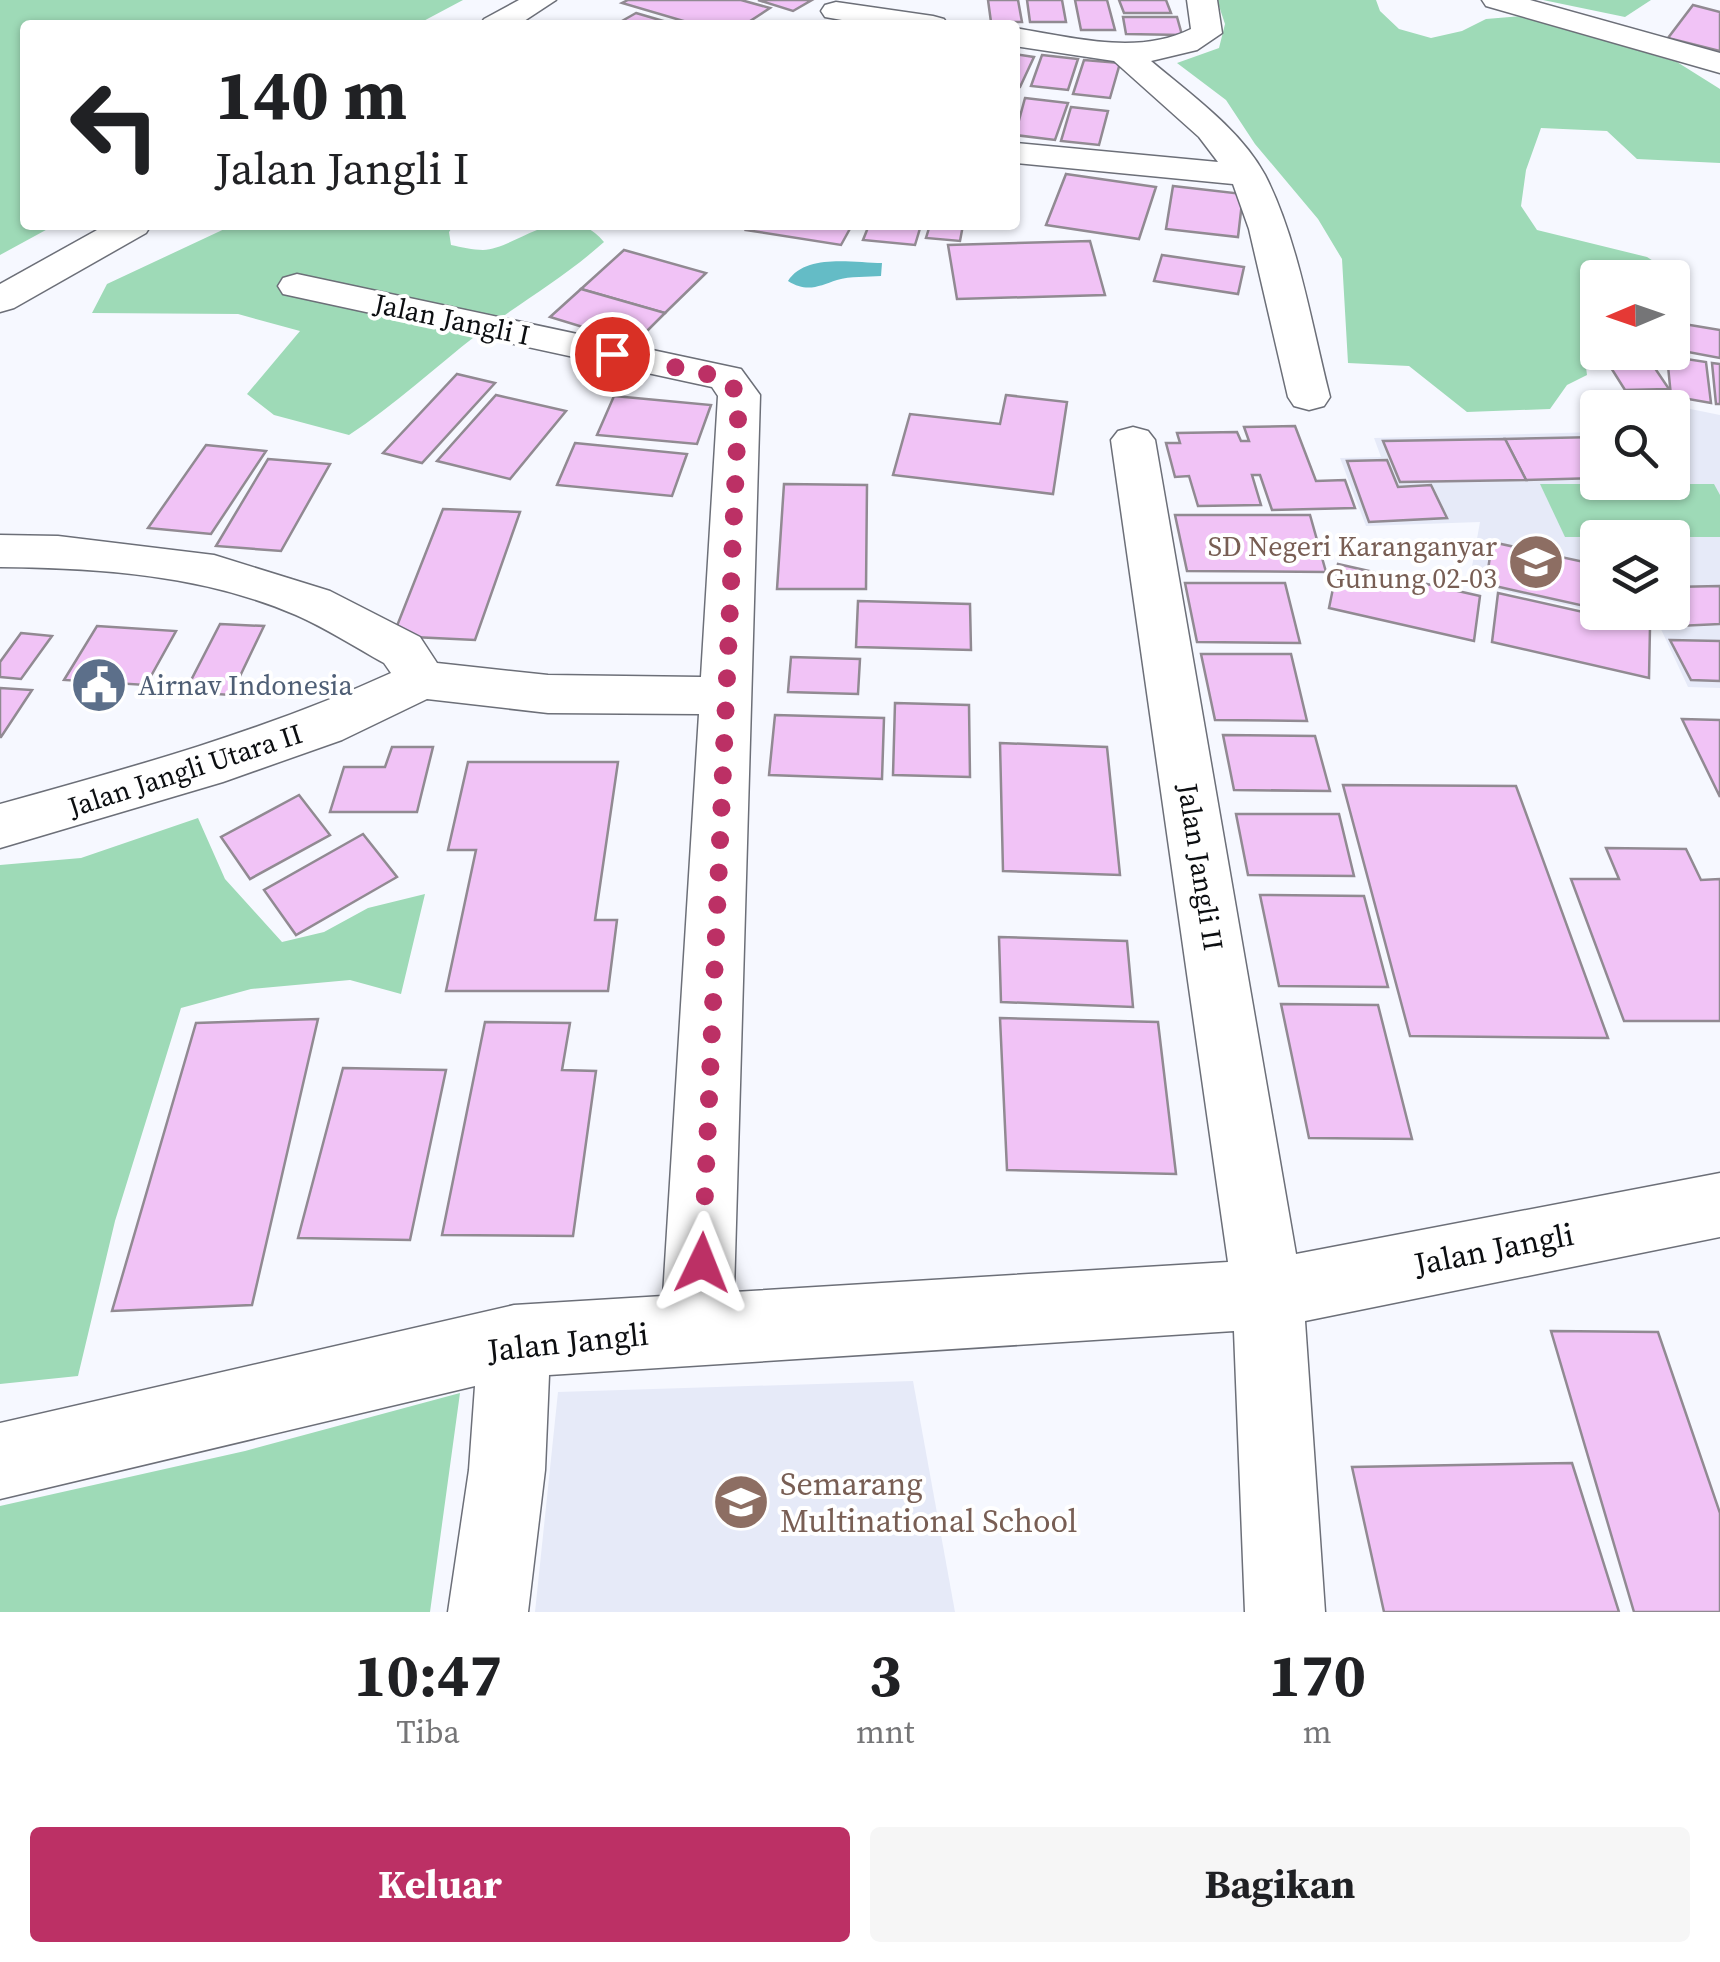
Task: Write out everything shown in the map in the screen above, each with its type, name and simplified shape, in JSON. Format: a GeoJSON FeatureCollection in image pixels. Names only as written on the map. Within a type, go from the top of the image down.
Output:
{"type":"FeatureCollection","features":[{"type":"Feature","properties":{"kind":"street"},"geometry":{"type":"LineString","coordinates":[[504,20],[541,0]]}},
{"type":"Feature","properties":{"kind":"street"},"geometry":{"type":"LineString","coordinates":[[1020,38],[1122,53],[1188,46],[1207,33],[1202,0]]}},
{"type":"Feature","properties":{"kind":"street"},"geometry":{"type":"LineString","coordinates":[[1497,0],[1720,63]]}},
{"type":"Feature","properties":{"kind":"street"},"geometry":{"type":"LineString","coordinates":[[834,12],[895,20]]}},
{"type":"Feature","properties":{"kind":"street"},"geometry":{"type":"LineString","coordinates":[[1122,53],[1211,130],[1248,175],[1266,229],[1309,397]]}},
{"type":"Feature","properties":{"kind":"street"},"geometry":{"type":"LineString","coordinates":[[1020,153],[1248,175]]}},
{"type":"Feature","properties":{"kind":"street"},"geometry":{"type":"LineString","coordinates":[[0,300],[125,230]]}},
{"type":"Feature","properties":{"kind":"street","name":"Jalan Jangli I"},"geometry":{"type":"LineString","coordinates":[[296,286],[716,376],[736,386],[739,396],[728,696],[702,1263],[694,1330]]}},
{"type":"Feature","properties":{"kind":"street","name":"Jalan Jangli II"},"geometry":{"type":"LineString","coordinates":[[1134,440],[1268,1294]]}},
{"type":"Feature","properties":{"kind":"street"},"geometry":{"type":"LineString","coordinates":[[0,551],[58,552],[197,566],[313,603],[402,650],[422,680],[548,694],[728,696]]}},
{"type":"Feature","properties":{"kind":"street","name":"Jalan Jangli Utara II"},"geometry":{"type":"LineString","coordinates":[[0,826],[204,768],[323,726],[422,680]]}},
{"type":"Feature","properties":{"kind":"street","name":"Jalan Jangli"},"geometry":{"type":"LineString","coordinates":[[0,1461],[514,1342],[1268,1294],[1720,1205]]}},
{"type":"Feature","properties":{"kind":"street"},"geometry":{"type":"LineString","coordinates":[[1268,1294],[1285,1612]]}},
{"type":"Feature","properties":{"kind":"street"},"geometry":{"type":"LineString","coordinates":[[488,1612],[507,1470],[514,1342]]}},
{"type":"Feature","properties":{"kind":"shaded area","name":"SD Negeri Karanganyar Gunung 02-03"},"geometry":{"type":"Polygon","coordinates":[[[1690,409],[1720,415],[1720,688],[1688,687],[1661,630],[1690,630],[1690,520],[1580,520],[1580,608],[1469,583],[1480,522],[1366,526],[1340,458],[1381,457],[1374,438],[1580,432],[1580,500],[1690,500],[1690,409]]]}},
{"type":"Feature","properties":{"kind":"shaded area","name":"Semarang Multinational School"},"geometry":{"type":"Polygon","coordinates":[[[913,1381],[955,1612],[535,1612],[558,1392],[913,1381]]]}},
{"type":"Feature","properties":{"kind":"green space"},"geometry":{"type":"Polygon","coordinates":[[[0,0],[463,0],[425,20],[20,20],[20,230],[46,230],[0,255],[0,0]]]}},
{"type":"Feature","properties":{"kind":"green space"},"geometry":{"type":"Polygon","coordinates":[[[1217,0],[1376,0],[1380,11],[1399,29],[1431,38],[1462,31],[1486,19],[1522,16],[1677,62],[1720,89],[1720,163],[1637,159],[1607,131],[1541,128],[1526,170],[1521,206],[1537,230],[1652,260],[1580,260],[1580,370],[1586,370],[1587,375],[1567,385],[1550,409],[1467,412],[1409,366],[1348,363],[1342,259],[1318,219],[1255,144],[1226,100],[1177,63],[1219,48],[1225,24],[1217,0]]]}},
{"type":"Feature","properties":{"kind":"green space"},"geometry":{"type":"Polygon","coordinates":[[[1543,0],[1651,0],[1625,17],[1543,0]]]}},
{"type":"Feature","properties":{"kind":"green space"},"geometry":{"type":"Polygon","coordinates":[[[222,230],[450,230],[451,245],[483,250],[537,230],[590,230],[604,242],[349,435],[274,415],[247,394],[300,331],[238,314],[92,313],[107,284],[222,230]]]}},
{"type":"Feature","properties":{"kind":"green space"},"geometry":{"type":"Polygon","coordinates":[[[1540,484],[1580,484],[1580,500],[1690,500],[1690,484],[1714,484],[1720,495],[1720,537],[1690,537],[1690,520],[1580,520],[1580,537],[1565,537],[1540,484]]]}},
{"type":"Feature","properties":{"kind":"green space"},"geometry":{"type":"Polygon","coordinates":[[[198,818],[225,879],[282,942],[324,932],[368,908],[425,894],[401,994],[350,980],[251,989],[181,1008],[115,1221],[78,1376],[0,1384],[0,865],[81,858],[198,818]]]}},
{"type":"Feature","properties":{"kind":"green space"},"geometry":{"type":"Polygon","coordinates":[[[460,1393],[430,1612],[0,1612],[0,1506],[245,1451],[460,1393]]]}},
{"type":"Feature","properties":{"kind":"water"},"geometry":{"type":"Polygon","coordinates":[[[818,263],[882,263],[881,276],[842,279],[813,287],[788,281],[806,266],[818,263]]]}},
{"type":"Feature","properties":{"kind":"building"},"geometry":{"type":"Polygon","coordinates":[[[741,0],[770,8],[752,20],[680,20],[622,3],[741,0]]]}},
{"type":"Feature","properties":{"kind":"building"},"geometry":{"type":"Polygon","coordinates":[[[758,0],[812,0],[793,11],[758,0]]]}},
{"type":"Feature","properties":{"kind":"building"},"geometry":{"type":"Polygon","coordinates":[[[988,0],[1018,0],[1022,22],[991,20],[988,0]]]}},
{"type":"Feature","properties":{"kind":"building"},"geometry":{"type":"Polygon","coordinates":[[[1027,0],[1062,0],[1066,22],[1030,22],[1027,0]]]}},
{"type":"Feature","properties":{"kind":"building"},"geometry":{"type":"Polygon","coordinates":[[[1075,0],[1107,0],[1115,30],[1081,30],[1075,0]]]}},
{"type":"Feature","properties":{"kind":"building"},"geometry":{"type":"Polygon","coordinates":[[[1119,0],[1166,0],[1171,13],[1124,13],[1119,0]]]}},
{"type":"Feature","properties":{"kind":"building"},"geometry":{"type":"Polygon","coordinates":[[[1693,5],[1720,12],[1720,51],[1668,38],[1693,5]]]}},
{"type":"Feature","properties":{"kind":"building"},"geometry":{"type":"Polygon","coordinates":[[[636,13],[660,20],[624,20],[636,13]]]}},
{"type":"Feature","properties":{"kind":"building"},"geometry":{"type":"Polygon","coordinates":[[[1123,17],[1177,17],[1182,35],[1126,34],[1123,17]]]}},
{"type":"Feature","properties":{"kind":"building"},"geometry":{"type":"Polygon","coordinates":[[[1020,55],[1034,57],[1020,87],[1020,55]]]}},
{"type":"Feature","properties":{"kind":"building"},"geometry":{"type":"Polygon","coordinates":[[[1042,55],[1078,59],[1068,90],[1031,86],[1042,55]]]}},
{"type":"Feature","properties":{"kind":"building"},"geometry":{"type":"Polygon","coordinates":[[[1084,60],[1120,63],[1110,98],[1073,94],[1084,60]]]}},
{"type":"Feature","properties":{"kind":"building"},"geometry":{"type":"Polygon","coordinates":[[[1025,98],[1068,103],[1055,140],[1020,136],[1025,98]]]}},
{"type":"Feature","properties":{"kind":"building"},"geometry":{"type":"Polygon","coordinates":[[[1071,107],[1108,111],[1099,145],[1061,141],[1071,107]]]}},
{"type":"Feature","properties":{"kind":"building"},"geometry":{"type":"Polygon","coordinates":[[[1066,174],[1156,187],[1139,239],[1046,225],[1066,174]]]}},
{"type":"Feature","properties":{"kind":"building"},"geometry":{"type":"Polygon","coordinates":[[[1173,186],[1243,194],[1238,237],[1166,229],[1173,186]]]}},
{"type":"Feature","properties":{"kind":"building"},"geometry":{"type":"Polygon","coordinates":[[[746,230],[849,230],[841,245],[746,230]]]}},
{"type":"Feature","properties":{"kind":"building"},"geometry":{"type":"Polygon","coordinates":[[[867,230],[920,230],[915,245],[863,240],[867,230]]]}},
{"type":"Feature","properties":{"kind":"building"},"geometry":{"type":"Polygon","coordinates":[[[928,230],[962,230],[960,241],[926,238],[928,230]]]}},
{"type":"Feature","properties":{"kind":"building"},"geometry":{"type":"Polygon","coordinates":[[[1090,241],[1105,295],[957,299],[948,245],[1090,241]]]}},
{"type":"Feature","properties":{"kind":"building"},"geometry":{"type":"Polygon","coordinates":[[[624,250],[706,273],[665,313],[581,289],[624,250]]]}},
{"type":"Feature","properties":{"kind":"building"},"geometry":{"type":"Polygon","coordinates":[[[1162,255],[1244,267],[1238,294],[1154,281],[1162,255]]]}},
{"type":"Feature","properties":{"kind":"building"},"geometry":{"type":"Polygon","coordinates":[[[581,289],[665,313],[635,343],[550,317],[581,289]]]}},
{"type":"Feature","properties":{"kind":"building"},"geometry":{"type":"Polygon","coordinates":[[[1690,325],[1720,330],[1720,358],[1690,352],[1690,325]]]}},
{"type":"Feature","properties":{"kind":"building"},"geometry":{"type":"Polygon","coordinates":[[[1690,360],[1706,362],[1711,403],[1690,399],[1690,390],[1670,390],[1668,370],[1690,370],[1690,360]]]}},
{"type":"Feature","properties":{"kind":"building"},"geometry":{"type":"Polygon","coordinates":[[[1712,363],[1720,364],[1720,404],[1716,404],[1712,363]]]}},
{"type":"Feature","properties":{"kind":"building"},"geometry":{"type":"Polygon","coordinates":[[[1612,370],[1656,370],[1669,389],[1625,390],[1612,370]]]}},
{"type":"Feature","properties":{"kind":"building"},"geometry":{"type":"Polygon","coordinates":[[[457,374],[495,383],[422,463],[383,453],[457,374]]]}},
{"type":"Feature","properties":{"kind":"building"},"geometry":{"type":"Polygon","coordinates":[[[496,395],[566,411],[510,479],[437,461],[496,395]]]}},
{"type":"Feature","properties":{"kind":"building"},"geometry":{"type":"Polygon","coordinates":[[[1006,395],[1067,402],[1053,494],[893,475],[910,414],[1000,424],[1006,395]]]}},
{"type":"Feature","properties":{"kind":"building"},"geometry":{"type":"Polygon","coordinates":[[[614,396],[711,405],[697,444],[597,435],[614,396]]]}},
{"type":"Feature","properties":{"kind":"building"},"geometry":{"type":"Polygon","coordinates":[[[1295,426],[1316,481],[1345,480],[1355,508],[1272,510],[1260,475],[1252,475],[1261,505],[1198,506],[1189,476],[1175,477],[1166,443],[1180,443],[1177,433],[1237,432],[1241,441],[1249,441],[1244,427],[1295,426]]]}},
{"type":"Feature","properties":{"kind":"building"},"geometry":{"type":"Polygon","coordinates":[[[1580,437],[1580,478],[1526,480],[1505,439],[1580,437]]]}},
{"type":"Feature","properties":{"kind":"building"},"geometry":{"type":"Polygon","coordinates":[[[1505,439],[1526,480],[1400,482],[1383,441],[1505,439]]]}},
{"type":"Feature","properties":{"kind":"building"},"geometry":{"type":"Polygon","coordinates":[[[575,443],[687,454],[672,496],[557,485],[575,443]]]}},
{"type":"Feature","properties":{"kind":"building"},"geometry":{"type":"Polygon","coordinates":[[[206,445],[266,451],[211,534],[148,528],[206,445]]]}},
{"type":"Feature","properties":{"kind":"building"},"geometry":{"type":"Polygon","coordinates":[[[268,459],[330,464],[281,551],[216,546],[268,459]]]}},
{"type":"Feature","properties":{"kind":"building"},"geometry":{"type":"Polygon","coordinates":[[[1387,460],[1398,487],[1431,485],[1447,518],[1369,522],[1347,461],[1387,460]]]}},
{"type":"Feature","properties":{"kind":"building"},"geometry":{"type":"Polygon","coordinates":[[[784,484],[867,485],[866,589],[777,589],[784,484]]]}},
{"type":"Feature","properties":{"kind":"building"},"geometry":{"type":"Polygon","coordinates":[[[443,509],[520,512],[475,640],[393,636],[443,509]]]}},
{"type":"Feature","properties":{"kind":"building"},"geometry":{"type":"Polygon","coordinates":[[[1175,515],[1310,515],[1326,572],[1187,571],[1175,515]]]}},
{"type":"Feature","properties":{"kind":"building"},"geometry":{"type":"Polygon","coordinates":[[[1492,542],[1580,561],[1580,605],[1486,584],[1492,542]]]}},
{"type":"Feature","properties":{"kind":"building"},"geometry":{"type":"Polygon","coordinates":[[[1338,564],[1480,596],[1474,641],[1329,608],[1338,564]]]}},
{"type":"Feature","properties":{"kind":"building"},"geometry":{"type":"Polygon","coordinates":[[[1185,583],[1285,583],[1300,643],[1197,642],[1185,583]]]}},
{"type":"Feature","properties":{"kind":"building"},"geometry":{"type":"Polygon","coordinates":[[[1720,586],[1720,624],[1690,625],[1690,587],[1720,586]]]}},
{"type":"Feature","properties":{"kind":"building"},"geometry":{"type":"Polygon","coordinates":[[[1498,593],[1580,611],[1580,630],[1650,630],[1649,678],[1492,642],[1498,593]]]}},
{"type":"Feature","properties":{"kind":"building"},"geometry":{"type":"Polygon","coordinates":[[[858,601],[970,604],[971,650],[856,647],[858,601]]]}},
{"type":"Feature","properties":{"kind":"building"},"geometry":{"type":"Polygon","coordinates":[[[220,624],[264,626],[231,695],[185,692],[220,624]]]}},
{"type":"Feature","properties":{"kind":"building"},"geometry":{"type":"Polygon","coordinates":[[[97,626],[176,631],[146,685],[64,680],[97,626]]]}},
{"type":"Feature","properties":{"kind":"building"},"geometry":{"type":"Polygon","coordinates":[[[21,633],[52,636],[21,679],[0,677],[0,662],[21,633]]]}},
{"type":"Feature","properties":{"kind":"building"},"geometry":{"type":"Polygon","coordinates":[[[1670,640],[1720,641],[1720,681],[1691,680],[1670,640]]]}},
{"type":"Feature","properties":{"kind":"building"},"geometry":{"type":"Polygon","coordinates":[[[1201,654],[1291,654],[1307,721],[1215,720],[1201,654]]]}},
{"type":"Feature","properties":{"kind":"building"},"geometry":{"type":"Polygon","coordinates":[[[791,657],[860,659],[858,694],[788,692],[791,657]]]}},
{"type":"Feature","properties":{"kind":"building"},"geometry":{"type":"Polygon","coordinates":[[[0,688],[32,690],[1,737],[0,737],[0,688]]]}},
{"type":"Feature","properties":{"kind":"building"},"geometry":{"type":"Polygon","coordinates":[[[895,703],[969,705],[970,777],[893,775],[895,703]]]}},
{"type":"Feature","properties":{"kind":"building"},"geometry":{"type":"Polygon","coordinates":[[[775,715],[884,718],[882,779],[769,775],[775,715]]]}},
{"type":"Feature","properties":{"kind":"building"},"geometry":{"type":"Polygon","coordinates":[[[1682,719],[1720,720],[1720,797],[1682,719]]]}},
{"type":"Feature","properties":{"kind":"building"},"geometry":{"type":"Polygon","coordinates":[[[1223,735],[1315,736],[1330,791],[1234,790],[1223,735]]]}},
{"type":"Feature","properties":{"kind":"building"},"geometry":{"type":"Polygon","coordinates":[[[1000,743],[1107,747],[1120,875],[1003,871],[1000,743]]]}},
{"type":"Feature","properties":{"kind":"building"},"geometry":{"type":"Polygon","coordinates":[[[392,747],[433,747],[417,812],[330,812],[344,767],[385,767],[392,747]]]}},
{"type":"Feature","properties":{"kind":"building"},"geometry":{"type":"Polygon","coordinates":[[[468,762],[618,762],[595,920],[617,920],[608,991],[446,991],[476,850],[448,850],[468,762]]]}},
{"type":"Feature","properties":{"kind":"building"},"geometry":{"type":"Polygon","coordinates":[[[1343,785],[1516,786],[1608,1038],[1410,1036],[1343,785]]]}},
{"type":"Feature","properties":{"kind":"building"},"geometry":{"type":"Polygon","coordinates":[[[299,795],[330,835],[250,879],[221,837],[299,795]]]}},
{"type":"Feature","properties":{"kind":"building"},"geometry":{"type":"Polygon","coordinates":[[[1236,814],[1339,814],[1354,876],[1248,875],[1236,814]]]}},
{"type":"Feature","properties":{"kind":"building"},"geometry":{"type":"Polygon","coordinates":[[[363,834],[397,877],[296,935],[264,890],[363,834]]]}},
{"type":"Feature","properties":{"kind":"building"},"geometry":{"type":"Polygon","coordinates":[[[1606,848],[1686,849],[1701,880],[1720,879],[1720,1021],[1624,1021],[1571,879],[1619,879],[1606,848]]]}},
{"type":"Feature","properties":{"kind":"building"},"geometry":{"type":"Polygon","coordinates":[[[1260,895],[1364,896],[1388,987],[1279,986],[1260,895]]]}},
{"type":"Feature","properties":{"kind":"building"},"geometry":{"type":"Polygon","coordinates":[[[999,937],[1127,941],[1133,1007],[1001,1002],[999,937]]]}},
{"type":"Feature","properties":{"kind":"building"},"geometry":{"type":"Polygon","coordinates":[[[1281,1004],[1378,1005],[1412,1139],[1309,1138],[1281,1004]]]}},
{"type":"Feature","properties":{"kind":"building"},"geometry":{"type":"Polygon","coordinates":[[[1000,1018],[1158,1022],[1176,1174],[1007,1170],[1000,1018]]]}},
{"type":"Feature","properties":{"kind":"building"},"geometry":{"type":"Polygon","coordinates":[[[318,1019],[252,1305],[112,1311],[196,1023],[318,1019]]]}},
{"type":"Feature","properties":{"kind":"building"},"geometry":{"type":"Polygon","coordinates":[[[485,1022],[570,1023],[562,1070],[596,1071],[573,1236],[442,1235],[485,1022]]]}},
{"type":"Feature","properties":{"kind":"building"},"geometry":{"type":"Polygon","coordinates":[[[343,1068],[446,1070],[410,1240],[298,1238],[343,1068]]]}},
{"type":"Feature","properties":{"kind":"building"},"geometry":{"type":"Polygon","coordinates":[[[1551,1331],[1658,1332],[1720,1513],[1720,1612],[1634,1612],[1551,1331]]]}},
{"type":"Feature","properties":{"kind":"building"},"geometry":{"type":"Polygon","coordinates":[[[1572,1463],[1619,1612],[1384,1612],[1352,1467],[1572,1463]]]}},
{"type":"Feature","properties":{"kind":"place","name":"SD Negeri Karanganyar Gunung 02-03"},"geometry":{"type":"Point","coordinates":[1536,562]}},
{"type":"Feature","properties":{"kind":"place","name":"Airnav Indonesia"},"geometry":{"type":"Point","coordinates":[99,685]}},
{"type":"Feature","properties":{"kind":"place","name":"Semarang Multinational School"},"geometry":{"type":"Point","coordinates":[741,1502]}},
{"type":"Feature","properties":{"kind":"route"},"geometry":{"type":"LineString","coordinates":[[612,354],[726,378],[736,386],[739,396],[702,1263]]}}]}
